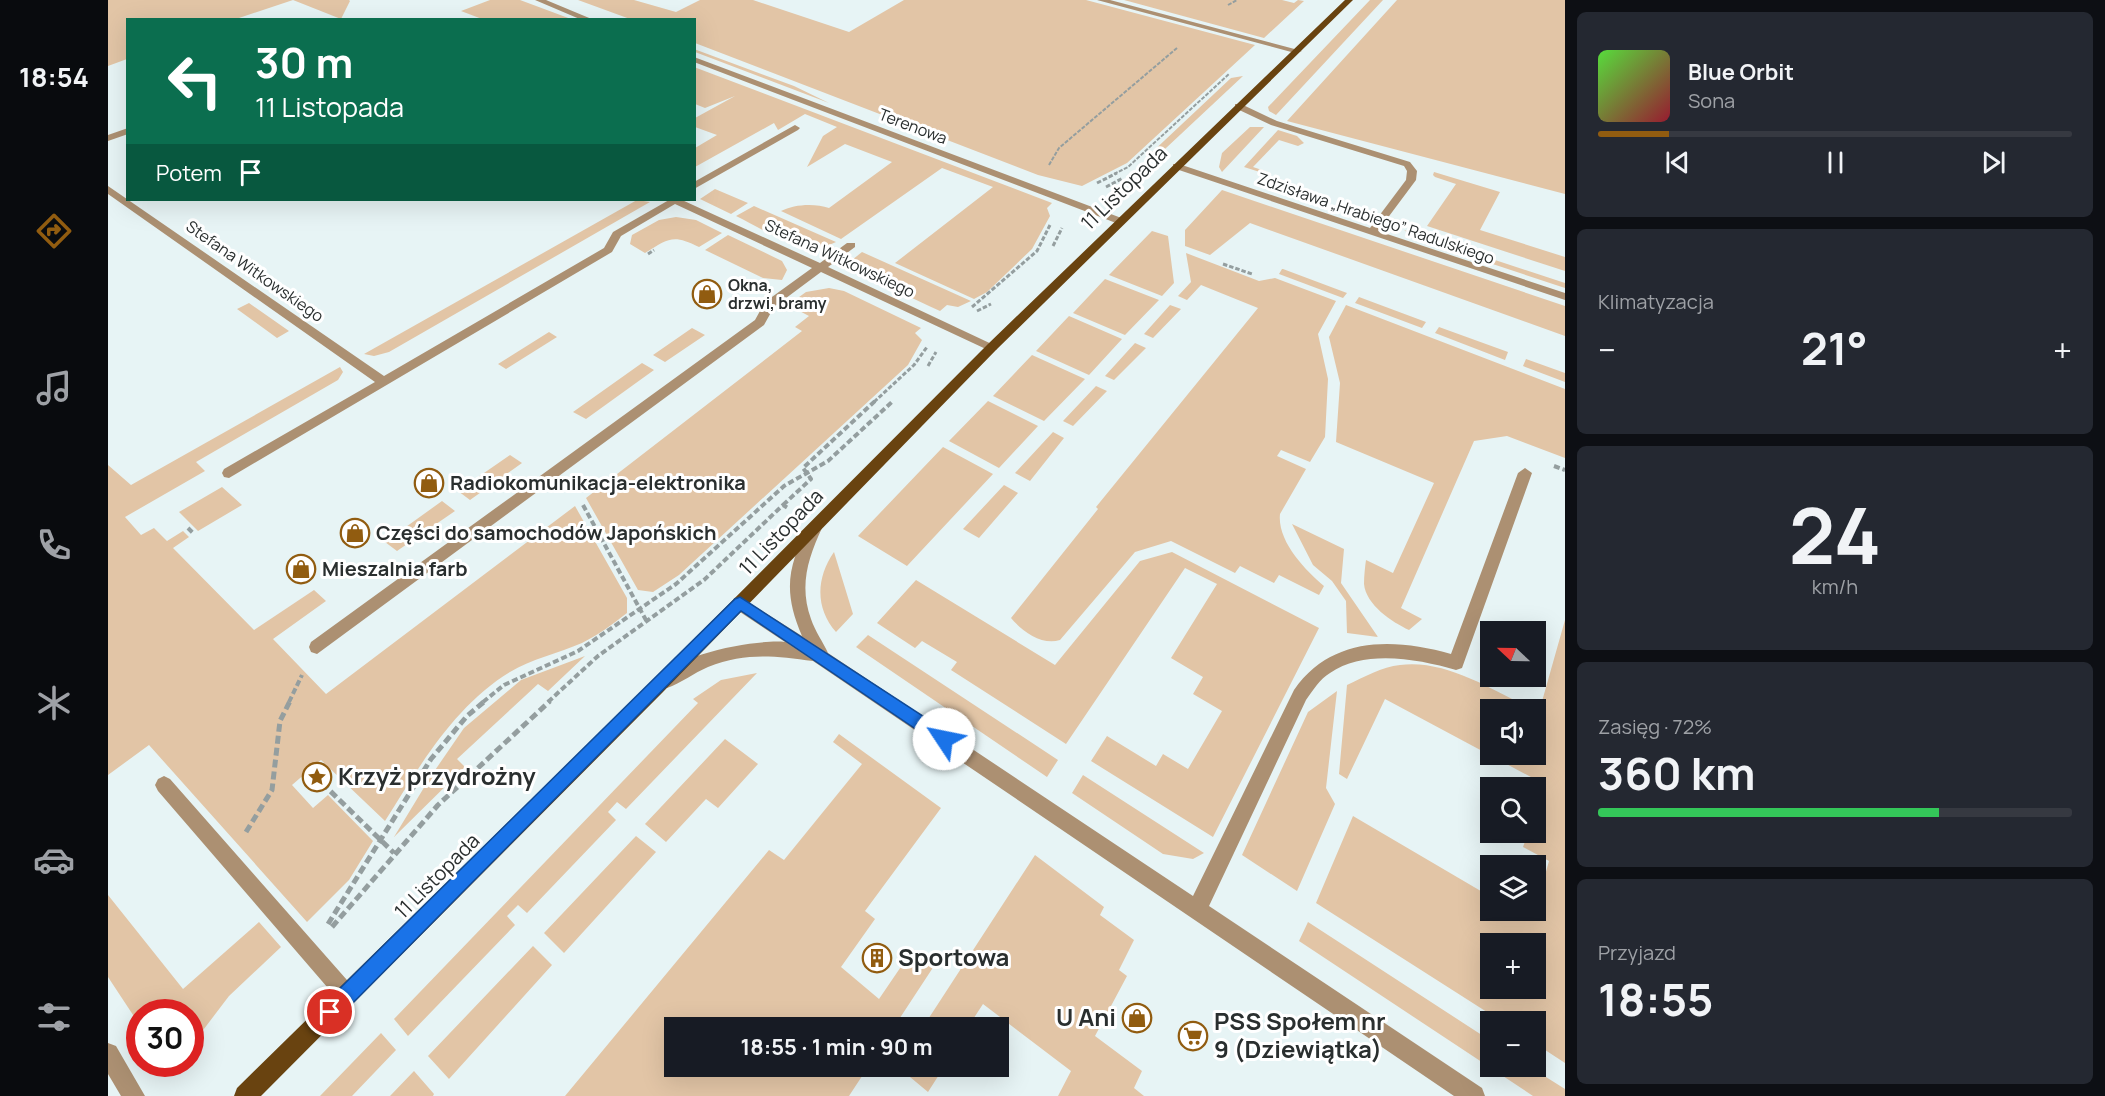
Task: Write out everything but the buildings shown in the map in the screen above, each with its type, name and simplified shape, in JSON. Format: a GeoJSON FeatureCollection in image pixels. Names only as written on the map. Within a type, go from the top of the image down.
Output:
{"type":"FeatureCollection","features":[{"type":"Feature","properties":{"kind":"main road","name":"11 Listopada"},"geometry":{"type":"LineString","coordinates":[[245,1096],[656,688],[992,347],[1349,0]]}},
{"type":"Feature","properties":{"kind":"street"},"geometry":{"type":"LineString","coordinates":[[539,0],[585,18]]}},
{"type":"Feature","properties":{"kind":"street"},"geometry":{"type":"LineString","coordinates":[[1101,0],[1298,51]]}},
{"type":"Feature","properties":{"kind":"street","name":"Terenowa"},"geometry":{"type":"LineString","coordinates":[[696,60],[1120,221]]}},
{"type":"Feature","properties":{"kind":"street"},"geometry":{"type":"LineString","coordinates":[[1238,106],[1274,123],[1407,164],[1412,171],[1412,180],[1372,232]]}},
{"type":"Feature","properties":{"kind":"street"},"geometry":{"type":"LineString","coordinates":[[696,185],[795,128]]}},
{"type":"Feature","properties":{"kind":"street"},"geometry":{"type":"LineString","coordinates":[[108,138],[126,132]]}},
{"type":"Feature","properties":{"kind":"street","name":"Zdzisława „Hrabiego” Radulskiego"},"geometry":{"type":"LineString","coordinates":[[1176,166],[1565,297]]}},
{"type":"Feature","properties":{"kind":"street","name":"Stefana Witkowskiego"},"geometry":{"type":"LineString","coordinates":[[108,189],[384,382]]}},
{"type":"Feature","properties":{"kind":"street"},"geometry":{"type":"LineString","coordinates":[[229,473],[608,250],[617,234],[673,201]]}},
{"type":"Feature","properties":{"kind":"street","name":"Stefana Witkowskiego"},"geometry":{"type":"LineString","coordinates":[[677,201],[992,347]]}},
{"type":"Feature","properties":{"kind":"street"},"geometry":{"type":"LineString","coordinates":[[317,648],[760,322],[769,305],[851,245]]}},
{"type":"Feature","properties":{"kind":"street"},"geometry":{"type":"LineString","coordinates":[[1197,909],[1300,695],[1325,667],[1360,655],[1390,652],[1430,656],[1456,663],[1526,473]]}},
{"type":"Feature","properties":{"kind":"street"},"geometry":{"type":"LineString","coordinates":[[817,525],[802,552],[796,573],[796,603],[806,629],[824,658]]}},
{"type":"Feature","properties":{"kind":"street"},"geometry":{"type":"LineString","coordinates":[[740,603],[1474,1096]]}},
{"type":"Feature","properties":{"kind":"street"},"geometry":{"type":"LineString","coordinates":[[656,688],[686,669],[721,654],[751,648],[802,651],[824,658]]}},
{"type":"Feature","properties":{"kind":"street"},"geometry":{"type":"LineString","coordinates":[[164,785],[347,995]]}},
{"type":"Feature","properties":{"kind":"street"},"geometry":{"type":"LineString","coordinates":[[108,1054],[134,1096]]}},
{"type":"Feature","properties":{"kind":"path"},"geometry":{"type":"LineString","coordinates":[[1046,172],[1052,156],[1059,148],[1184,41]]}},
{"type":"Feature","properties":{"kind":"path"},"geometry":{"type":"LineString","coordinates":[[1141,160],[1228,75]]}},
{"type":"Feature","properties":{"kind":"path"},"geometry":{"type":"LineString","coordinates":[[1049,253],[1065,222],[1096,191],[1124,177]]}},
{"type":"Feature","properties":{"kind":"path"},"geometry":{"type":"LineString","coordinates":[[648,254],[654,250]]}},
{"type":"Feature","properties":{"kind":"path"},"geometry":{"type":"LineString","coordinates":[[1223,264],[1252,274]]}},
{"type":"Feature","properties":{"kind":"path"},"geometry":{"type":"LineString","coordinates":[[925,372],[940,343],[972,314],[996,302]]}},
{"type":"Feature","properties":{"kind":"path"},"geometry":{"type":"LineString","coordinates":[[310,953],[382,841],[431,759],[467,716],[504,685],[578,651],[640,610],[697,568],[784,486],[828,460],[898,396]]}},
{"type":"Feature","properties":{"kind":"path"},"geometry":{"type":"LineString","coordinates":[[583,505],[647,622]]}},
{"type":"Feature","properties":{"kind":"path"},"geometry":{"type":"LineString","coordinates":[[310,953],[394,853],[438,805],[582,670],[704,580],[783,505],[788,508]]}},
{"type":"Feature","properties":{"kind":"path"},"geometry":{"type":"LineString","coordinates":[[188,528],[194,534]]}},
{"type":"Feature","properties":{"kind":"path"},"geometry":{"type":"LineString","coordinates":[[244,836],[272,790],[280,721],[304,671]]}},
{"type":"Feature","properties":{"kind":"path"},"geometry":{"type":"LineString","coordinates":[[322,783],[394,853]]}},
{"type":"Feature","properties":{"kind":"shaded area"},"geometry":{"type":"Polygon","coordinates":[[[108,0],[293,0],[239,18],[126,18],[126,59],[108,66],[108,0]]]}},
{"type":"Feature","properties":{"kind":"shaded area"},"geometry":{"type":"Polygon","coordinates":[[[293,0],[349,0],[342,18],[293,0]]]}},
{"type":"Feature","properties":{"kind":"shaded area"},"geometry":{"type":"Polygon","coordinates":[[[490,0],[520,0],[568,18],[479,18],[461,11],[490,0]]]}},
{"type":"Feature","properties":{"kind":"shaded area"},"geometry":{"type":"Polygon","coordinates":[[[578,0],[634,0],[676,12],[700,0],[753,0],[849,32],[904,0],[1086,0],[1255,45],[1127,163],[1082,186],[1038,175],[696,43],[696,18],[627,18],[578,0]]]}},
{"type":"Feature","properties":{"kind":"shaded area"},"geometry":{"type":"Polygon","coordinates":[[[1124,0],[1282,0],[1294,3],[1298,0],[1304,1],[1264,38],[1124,0]]]}},
{"type":"Feature","properties":{"kind":"shaded area"},"geometry":{"type":"Polygon","coordinates":[[[1370,0],[1383,0],[1276,115],[1269,111],[1268,107],[1370,0]]]}},
{"type":"Feature","properties":{"kind":"shaded area"},"geometry":{"type":"Polygon","coordinates":[[[1397,0],[1565,0],[1565,194],[1287,121],[1397,0]]]}},
{"type":"Feature","properties":{"kind":"shaded area"},"geometry":{"type":"Polygon","coordinates":[[[696,50],[794,86],[829,103],[696,52],[696,50]]]}},
{"type":"Feature","properties":{"kind":"shaded area"},"geometry":{"type":"Polygon","coordinates":[[[696,68],[1052,203],[1047,208],[1050,216],[1032,249],[987,292],[974,299],[895,263],[993,187],[942,168],[841,239],[781,211],[805,205],[829,208],[892,162],[845,144],[807,167],[823,136],[837,127],[805,114],[778,130],[774,123],[696,166],[696,147],[717,135],[696,127],[696,117],[735,96],[705,108],[696,104],[696,68]]]}},
{"type":"Feature","properties":{"kind":"shaded area"},"geometry":{"type":"Polygon","coordinates":[[[1243,76],[1150,163],[1148,156],[1231,78],[1243,76]]]}},
{"type":"Feature","properties":{"kind":"shaded area"},"geometry":{"type":"Polygon","coordinates":[[[1250,127],[1264,127],[1222,172],[1219,167],[1222,153],[1250,127]]]}},
{"type":"Feature","properties":{"kind":"shaded area"},"geometry":{"type":"Polygon","coordinates":[[[1278,130],[1297,136],[1304,143],[1298,146],[1279,140],[1253,167],[1268,172],[1266,174],[1244,167],[1278,130]]]}},
{"type":"Feature","properties":{"kind":"shaded area"},"geometry":{"type":"Polygon","coordinates":[[[1434,172],[1500,192],[1480,230],[1565,257],[1565,271],[1427,226],[1456,184],[1435,177],[1434,172]]]}},
{"type":"Feature","properties":{"kind":"shaded area"},"geometry":{"type":"Polygon","coordinates":[[[715,189],[748,203],[731,214],[700,199],[715,189]]]}},
{"type":"Feature","properties":{"kind":"shaded area"},"geometry":{"type":"Polygon","coordinates":[[[1222,190],[1565,306],[1565,336],[1250,223],[1210,255],[1185,246],[1185,230],[1222,190]]]}},
{"type":"Feature","properties":{"kind":"shaded area"},"geometry":{"type":"Polygon","coordinates":[[[635,201],[650,202],[389,352],[374,356],[364,354],[635,201]]]}},
{"type":"Feature","properties":{"kind":"shaded area"},"geometry":{"type":"Polygon","coordinates":[[[754,206],[836,242],[824,246],[798,245],[772,235],[736,216],[754,206]]]}},
{"type":"Feature","properties":{"kind":"shaded area"},"geometry":{"type":"Polygon","coordinates":[[[676,217],[696,220],[722,233],[699,247],[677,239],[666,241],[645,253],[630,244],[632,235],[659,220],[676,217]]]}},
{"type":"Feature","properties":{"kind":"shaded area"},"geometry":{"type":"Polygon","coordinates":[[[1404,230],[1565,283],[1565,288],[1417,239],[1404,230]]]}},
{"type":"Feature","properties":{"kind":"shaded area"},"geometry":{"type":"Polygon","coordinates":[[[1152,231],[1168,236],[1174,283],[1162,296],[1109,275],[1152,231]]]}},
{"type":"Feature","properties":{"kind":"shaded area"},"geometry":{"type":"Polygon","coordinates":[[[728,235],[782,261],[787,270],[782,280],[763,278],[705,250],[728,235]]]}},
{"type":"Feature","properties":{"kind":"shaded area"},"geometry":{"type":"Polygon","coordinates":[[[862,252],[971,301],[958,307],[947,305],[940,311],[857,272],[851,264],[852,260],[862,252]]]}},
{"type":"Feature","properties":{"kind":"shaded area"},"geometry":{"type":"Polygon","coordinates":[[[1186,253],[1259,281],[1275,278],[1336,301],[1318,334],[1328,379],[1325,437],[1310,462],[1281,450],[1277,456],[1306,469],[1280,514],[1280,524],[1294,554],[1324,586],[1319,595],[1279,575],[1274,583],[1240,566],[1235,573],[1171,541],[1135,552],[1060,640],[1039,639],[1021,628],[1011,618],[1098,509],[1096,507],[1258,308],[1201,285],[1187,300],[1178,296],[1191,282],[1186,253]]]}},
{"type":"Feature","properties":{"kind":"shaded area"},"geometry":{"type":"Polygon","coordinates":[[[1282,269],[1347,293],[1343,298],[1279,274],[1282,269]]]}},
{"type":"Feature","properties":{"kind":"shaded area"},"geometry":{"type":"Polygon","coordinates":[[[1105,279],[1159,300],[1125,335],[1073,313],[1105,279]]]}},
{"type":"Feature","properties":{"kind":"shaded area"},"geometry":{"type":"Polygon","coordinates":[[[829,288],[844,291],[921,328],[915,333],[922,340],[908,365],[679,575],[653,592],[638,590],[586,498],[802,331],[795,327],[809,316],[788,305],[806,292],[829,288]]]}},
{"type":"Feature","properties":{"kind":"shaded area"},"geometry":{"type":"Polygon","coordinates":[[[1359,297],[1426,322],[1422,328],[1355,303],[1359,297]]]}},
{"type":"Feature","properties":{"kind":"shaded area"},"geometry":{"type":"Polygon","coordinates":[[[249,303],[289,331],[277,338],[237,309],[249,303]]]}},
{"type":"Feature","properties":{"kind":"shaded area"},"geometry":{"type":"Polygon","coordinates":[[[1170,305],[1181,309],[1153,338],[1144,334],[1170,305]]]}},
{"type":"Feature","properties":{"kind":"shaded area"},"geometry":{"type":"Polygon","coordinates":[[[1346,305],[1565,389],[1565,458],[1507,436],[1474,441],[1401,608],[1422,619],[1409,630],[1381,612],[1369,599],[1364,584],[1366,560],[1393,573],[1434,483],[1336,442],[1340,383],[1329,337],[1346,305]]]}},
{"type":"Feature","properties":{"kind":"shaded area"},"geometry":{"type":"Polygon","coordinates":[[[1069,316],[1122,339],[1089,375],[1036,351],[1069,316]]]}},
{"type":"Feature","properties":{"kind":"shaded area"},"geometry":{"type":"Polygon","coordinates":[[[1439,327],[1508,352],[1505,360],[1435,333],[1439,327]]]}},
{"type":"Feature","properties":{"kind":"shaded area"},"geometry":{"type":"Polygon","coordinates":[[[692,328],[705,335],[665,362],[653,355],[692,328]]]}},
{"type":"Feature","properties":{"kind":"shaded area"},"geometry":{"type":"Polygon","coordinates":[[[549,332],[557,337],[506,369],[498,364],[549,332]]]}},
{"type":"Feature","properties":{"kind":"shaded area"},"geometry":{"type":"Polygon","coordinates":[[[1135,343],[1146,348],[1114,380],[1105,376],[1135,343]]]}},
{"type":"Feature","properties":{"kind":"shaded area"},"geometry":{"type":"Polygon","coordinates":[[[1032,355],[1085,379],[1044,421],[993,396],[1032,355]]]}},
{"type":"Feature","properties":{"kind":"shaded area"},"geometry":{"type":"Polygon","coordinates":[[[1526,359],[1565,373],[1565,382],[1523,366],[1526,359]]]}},
{"type":"Feature","properties":{"kind":"shaded area"},"geometry":{"type":"Polygon","coordinates":[[[642,363],[654,370],[586,419],[573,412],[642,363]]]}},
{"type":"Feature","properties":{"kind":"shaded area"},"geometry":{"type":"Polygon","coordinates":[[[340,367],[343,372],[338,380],[196,462],[205,471],[125,517],[141,535],[154,528],[167,541],[183,531],[189,537],[173,548],[254,630],[314,590],[326,601],[273,639],[326,694],[575,506],[627,598],[627,613],[588,640],[518,667],[490,686],[472,702],[439,739],[385,821],[321,760],[292,785],[313,808],[328,795],[373,841],[349,880],[307,922],[149,745],[108,775],[108,465],[131,485],[340,367]]]}},
{"type":"Feature","properties":{"kind":"shaded area"},"geometry":{"type":"Polygon","coordinates":[[[1096,386],[1107,391],[1073,426],[1063,421],[1096,386]]]}},
{"type":"Feature","properties":{"kind":"shaded area"},"geometry":{"type":"Polygon","coordinates":[[[988,401],[1038,426],[999,468],[949,441],[988,401]]]}},
{"type":"Feature","properties":{"kind":"shaded area"},"geometry":{"type":"Polygon","coordinates":[[[1053,432],[1064,438],[1030,481],[1015,473],[1053,432]]]}},
{"type":"Feature","properties":{"kind":"shaded area"},"geometry":{"type":"Polygon","coordinates":[[[943,447],[993,474],[907,566],[858,536],[943,447]]]}},
{"type":"Feature","properties":{"kind":"shaded area"},"geometry":{"type":"Polygon","coordinates":[[[510,455],[522,463],[470,500],[458,491],[510,455]]]}},
{"type":"Feature","properties":{"kind":"shaded area"},"geometry":{"type":"Polygon","coordinates":[[[1004,485],[1018,493],[979,538],[963,529],[1004,485]]]}},
{"type":"Feature","properties":{"kind":"shaded area"},"geometry":{"type":"Polygon","coordinates":[[[222,487],[242,505],[198,531],[179,512],[222,487]]]}},
{"type":"Feature","properties":{"kind":"shaded area"},"geometry":{"type":"Polygon","coordinates":[[[442,501],[455,511],[397,551],[385,542],[442,501]]]}},
{"type":"Feature","properties":{"kind":"shaded area"},"geometry":{"type":"Polygon","coordinates":[[[1292,524],[1344,549],[1341,583],[1378,637],[1347,633],[1346,601],[1332,581],[1313,565],[1292,524]]]}},
{"type":"Feature","properties":{"kind":"shaded area"},"geometry":{"type":"Polygon","coordinates":[[[834,552],[853,614],[836,632],[824,613],[820,593],[824,572],[834,552]]]}},
{"type":"Feature","properties":{"kind":"shaded area"},"geometry":{"type":"Polygon","coordinates":[[[1172,552],[1319,628],[1213,837],[1091,761],[1107,736],[1156,766],[1163,754],[1188,769],[1222,711],[1193,694],[1203,677],[1171,658],[1217,584],[1185,568],[1066,744],[951,670],[957,662],[922,641],[915,648],[877,623],[916,580],[1055,665],[1140,561],[1172,552]]]}},
{"type":"Feature","properties":{"kind":"shaded area"},"geometry":{"type":"Polygon","coordinates":[[[1565,620],[1565,1063],[1546,1051],[1546,1011],[1485,1011],[1316,903],[1353,816],[1480,891],[1480,921],[1546,921],[1546,872],[1549,861],[1546,859],[1546,855],[1538,855],[1523,847],[1524,843],[1546,843],[1546,777],[1531,777],[1508,765],[1546,765],[1546,699],[1543,699],[1565,620]]]}},
{"type":"Feature","properties":{"kind":"shaded area"},"geometry":{"type":"Polygon","coordinates":[[[868,635],[1058,760],[1047,777],[856,647],[868,635]]]}},
{"type":"Feature","properties":{"kind":"shaded area"},"geometry":{"type":"Polygon","coordinates":[[[585,656],[548,691],[538,684],[457,759],[465,767],[394,837],[431,776],[464,728],[521,680],[585,656]]]}},
{"type":"Feature","properties":{"kind":"shaded area"},"geometry":{"type":"Polygon","coordinates":[[[1417,664],[1451,671],[1480,683],[1480,687],[1489,687],[1512,699],[1480,699],[1480,750],[1385,699],[1347,779],[1339,774],[1347,685],[1387,668],[1417,664]]]}},
{"type":"Feature","properties":{"kind":"shaded area"},"geometry":{"type":"Polygon","coordinates":[[[757,673],[626,809],[617,802],[608,812],[616,820],[527,913],[518,905],[507,916],[515,925],[408,1036],[394,1019],[698,703],[693,699],[721,680],[757,673]]]}},
{"type":"Feature","properties":{"kind":"shaded area"},"geometry":{"type":"Polygon","coordinates":[[[1337,691],[1326,788],[1335,804],[1297,891],[1242,855],[1308,712],[1337,691]]]}},
{"type":"Feature","properties":{"kind":"shaded area"},"geometry":{"type":"Polygon","coordinates":[[[839,734],[941,808],[865,911],[875,919],[841,967],[879,999],[913,949],[934,966],[901,1017],[664,1017],[664,1077],[861,1077],[849,1096],[565,1096],[769,850],[784,860],[862,764],[833,742],[839,734]]]}},
{"type":"Feature","properties":{"kind":"shaded area"},"geometry":{"type":"Polygon","coordinates":[[[725,739],[758,764],[718,808],[706,799],[666,842],[645,824],[725,739]]]}},
{"type":"Feature","properties":{"kind":"shaded area"},"geometry":{"type":"Polygon","coordinates":[[[1083,775],[1204,853],[1193,859],[1163,854],[1072,793],[1083,775]]]}},
{"type":"Feature","properties":{"kind":"shaded area"},"geometry":{"type":"Polygon","coordinates":[[[636,836],[656,852],[564,953],[544,933],[636,836]]]}},
{"type":"Feature","properties":{"kind":"shaded area"},"geometry":{"type":"Polygon","coordinates":[[[1035,855],[1104,907],[1100,915],[1134,940],[1119,970],[1127,976],[1095,1036],[1142,1071],[1134,1088],[1144,1096],[1058,1096],[1071,1071],[1009,1024],[1009,1017],[1000,1017],[983,1004],[975,1017],[930,1017],[1035,855]]]}},
{"type":"Feature","properties":{"kind":"shaded area"},"geometry":{"type":"Polygon","coordinates":[[[108,895],[183,989],[259,922],[281,947],[229,996],[204,1029],[204,999],[126,999],[126,1004],[108,977],[108,895]]]}},
{"type":"Feature","properties":{"kind":"shaded area"},"geometry":{"type":"Polygon","coordinates":[[[1308,922],[1480,1034],[1480,1061],[1299,941],[1308,922]]]}},
{"type":"Feature","properties":{"kind":"shaded area"},"geometry":{"type":"Polygon","coordinates":[[[533,946],[552,965],[449,1079],[428,1056],[533,946]]]}},
{"type":"Feature","properties":{"kind":"shaded area"},"geometry":{"type":"Polygon","coordinates":[[[381,1033],[396,1050],[352,1096],[320,1096],[381,1033]]]}},
{"type":"Feature","properties":{"kind":"shaded area"},"geometry":{"type":"Polygon","coordinates":[[[414,1071],[434,1094],[433,1096],[390,1096],[414,1071]]]}},
{"type":"Feature","properties":{"kind":"shaded area"},"geometry":{"type":"Polygon","coordinates":[[[910,1077],[938,1077],[928,1092],[910,1077]]]}},
{"type":"Feature","properties":{"kind":"shaded area"},"geometry":{"type":"Polygon","coordinates":[[[1504,1077],[1546,1077],[1565,1089],[1565,1096],[1533,1096],[1504,1077]]]}},
{"type":"Feature","properties":{"kind":"place","name":"Okna, drzwi, bramy"},"geometry":{"type":"Point","coordinates":[707,294]}},
{"type":"Feature","properties":{"kind":"place","name":"Radiokomunikacja-elektronika"},"geometry":{"type":"Point","coordinates":[429,483]}},
{"type":"Feature","properties":{"kind":"place","name":"Części do samochodów Japońskich"},"geometry":{"type":"Point","coordinates":[355,533]}},
{"type":"Feature","properties":{"kind":"place","name":"Mieszalnia farb"},"geometry":{"type":"Point","coordinates":[301,569]}},
{"type":"Feature","properties":{"kind":"place","name":"Krzyż przydrożny"},"geometry":{"type":"Point","coordinates":[317,777]}},
{"type":"Feature","properties":{"kind":"place","name":"Sportowa"},"geometry":{"type":"Point","coordinates":[877,958]}},
{"type":"Feature","properties":{"kind":"place","name":"U Ani"},"geometry":{"type":"Point","coordinates":[1137,1018]}},
{"type":"Feature","properties":{"kind":"place","name":"PSS Społem nr 9 (Dziewiątka)"},"geometry":{"type":"Point","coordinates":[1193,1036]}},
{"type":"Feature","properties":{"kind":"route"},"geometry":{"type":"LineString","coordinates":[[330,1012],[740,603],[944,739]]}}]}
